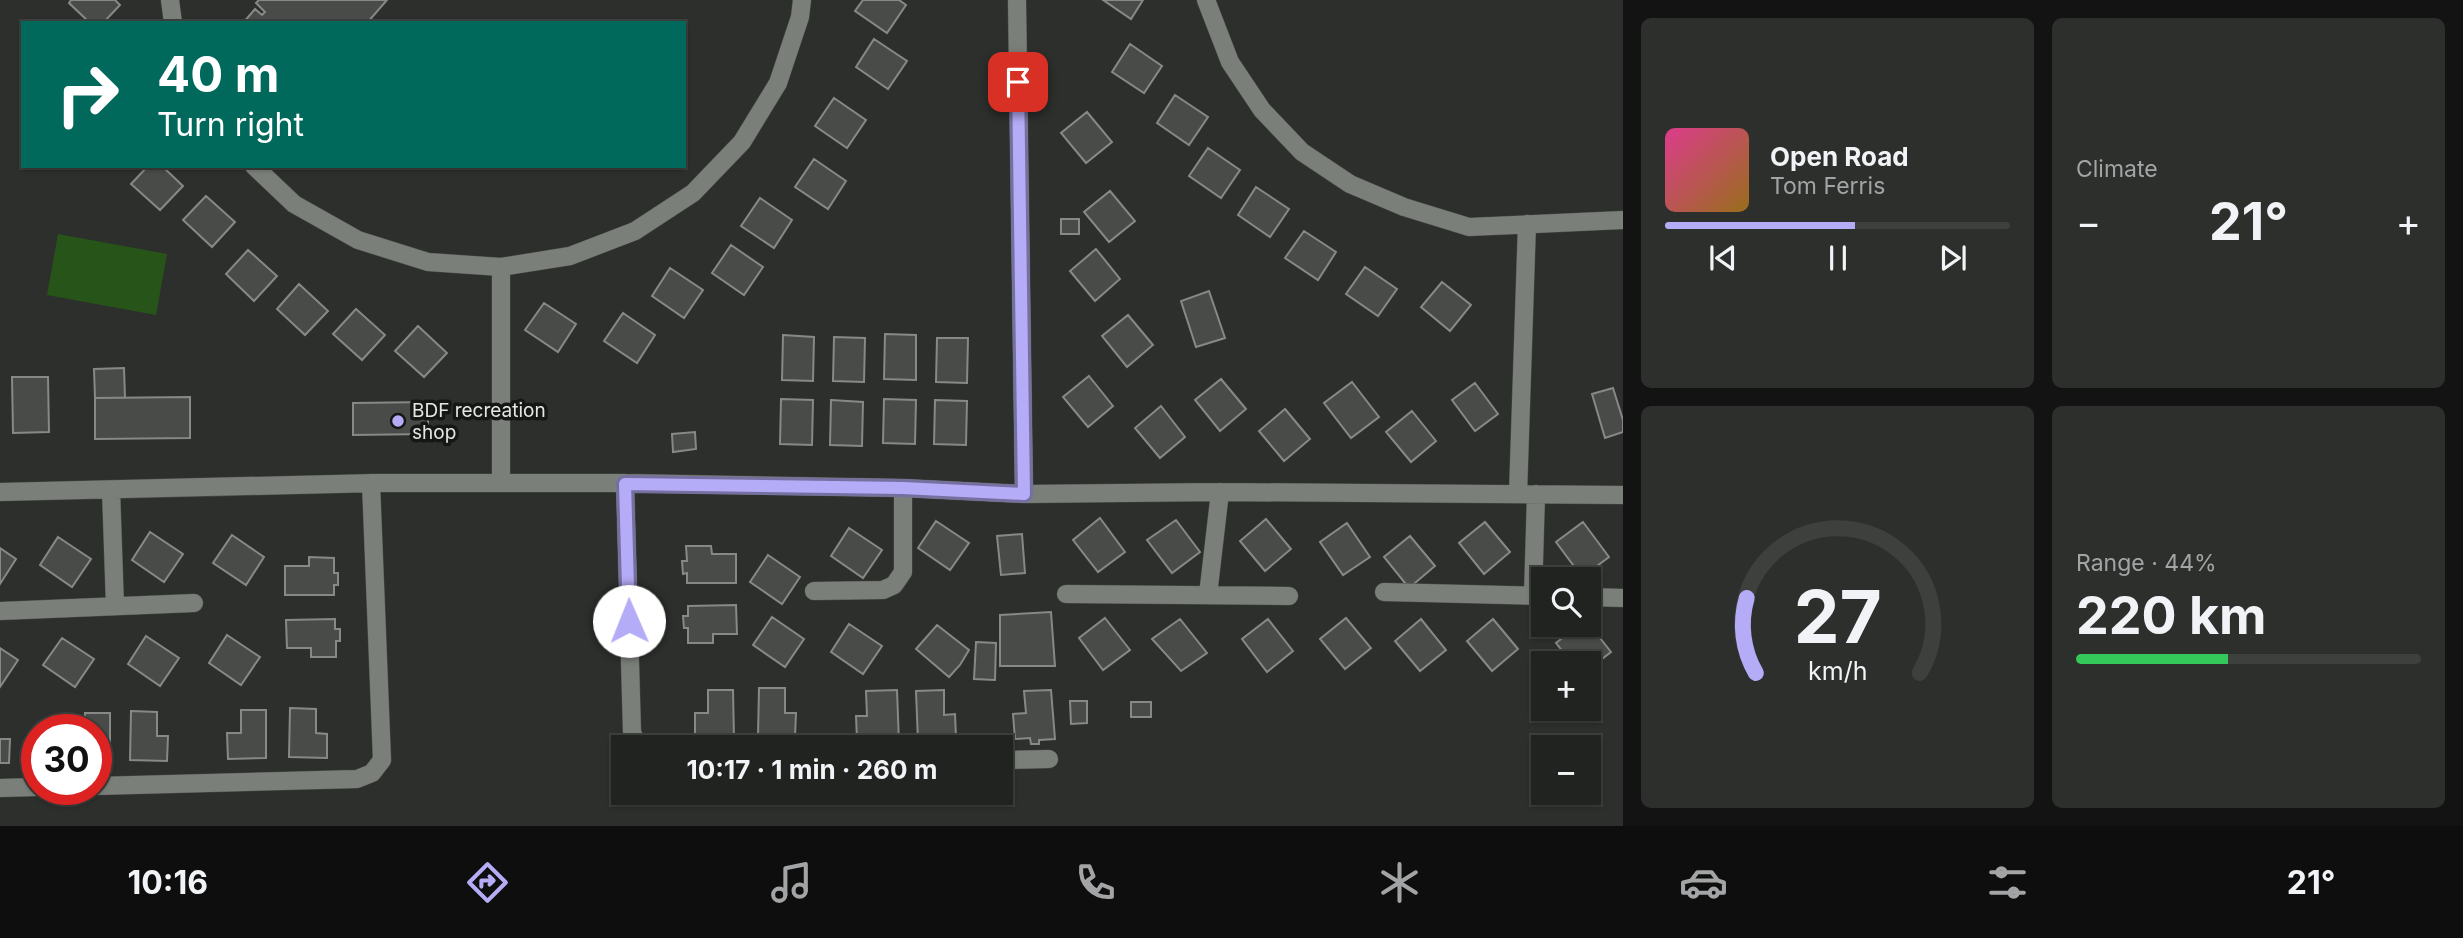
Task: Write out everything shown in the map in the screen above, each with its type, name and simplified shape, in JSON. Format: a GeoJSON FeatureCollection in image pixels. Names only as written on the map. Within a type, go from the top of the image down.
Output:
{"type":"FeatureCollection","features":[{"type":"Feature","properties":{"kind":"street"},"geometry":{"type":"LineString","coordinates":[[170,0],[173,21]]}},
{"type":"Feature","properties":{"kind":"street"},"geometry":{"type":"LineString","coordinates":[[256,168],[294,204],[358,240],[428,262],[501,267],[570,256],[635,231],[693,193],[742,142],[778,83],[800,17],[802,0]]}},
{"type":"Feature","properties":{"kind":"street"},"geometry":{"type":"LineString","coordinates":[[1017,0],[1024,494]]}},
{"type":"Feature","properties":{"kind":"street"},"geometry":{"type":"LineString","coordinates":[[1206,0],[1230,62],[1262,110],[1302,152],[1350,184],[1404,207],[1469,227],[1623,220]]}},
{"type":"Feature","properties":{"kind":"street"},"geometry":{"type":"LineString","coordinates":[[1527,224],[1527,494],[1535,567]]}},
{"type":"Feature","properties":{"kind":"street"},"geometry":{"type":"LineString","coordinates":[[501,267],[501,483]]}},
{"type":"Feature","properties":{"kind":"street"},"geometry":{"type":"LineString","coordinates":[[0,492],[371,483],[501,483],[903,488],[1024,494],[1220,492],[1623,495]]}},
{"type":"Feature","properties":{"kind":"street"},"geometry":{"type":"LineString","coordinates":[[112,786],[357,779],[372,773],[382,760],[371,483]]}},
{"type":"Feature","properties":{"kind":"street"},"geometry":{"type":"LineString","coordinates":[[625,484],[633,735]]}},
{"type":"Feature","properties":{"kind":"street"},"geometry":{"type":"LineString","coordinates":[[814,591],[883,590],[894,585],[903,572],[903,488]]}},
{"type":"Feature","properties":{"kind":"street"},"geometry":{"type":"LineString","coordinates":[[111,490],[115,606]]}},
{"type":"Feature","properties":{"kind":"street"},"geometry":{"type":"LineString","coordinates":[[1208,595],[1220,492]]}},
{"type":"Feature","properties":{"kind":"street"},"geometry":{"type":"LineString","coordinates":[[1384,592],[1531,596]]}},
{"type":"Feature","properties":{"kind":"street"},"geometry":{"type":"LineString","coordinates":[[1066,594],[1289,596]]}},
{"type":"Feature","properties":{"kind":"street"},"geometry":{"type":"LineString","coordinates":[[1601,597],[1623,598]]}},
{"type":"Feature","properties":{"kind":"street"},"geometry":{"type":"LineString","coordinates":[[0,611],[194,603]]}},
{"type":"Feature","properties":{"kind":"street"},"geometry":{"type":"LineString","coordinates":[[1013,760],[1049,759]]}},
{"type":"Feature","properties":{"kind":"street"},"geometry":{"type":"LineString","coordinates":[[0,788],[21,787]]}},
{"type":"Feature","properties":{"kind":"green space"},"geometry":{"type":"Polygon","coordinates":[[[58,234],[167,254],[156,315],[47,295],[58,234]]]}},
{"type":"Feature","properties":{"kind":"building"},"geometry":{"type":"Polygon","coordinates":[[[71,0],[115,0],[120,5],[105,21],[88,21],[69,3],[71,0]]]}},
{"type":"Feature","properties":{"kind":"building"},"geometry":{"type":"Polygon","coordinates":[[[259,0],[387,0],[369,21],[245,21],[255,9],[262,15],[265,12],[256,3],[259,0]]]}},
{"type":"Feature","properties":{"kind":"building"},"geometry":{"type":"Polygon","coordinates":[[[863,0],[899,0],[906,5],[887,33],[855,11],[863,0]]]}},
{"type":"Feature","properties":{"kind":"building"},"geometry":{"type":"Polygon","coordinates":[[[1103,0],[1143,0],[1131,19],[1103,0]]]}},
{"type":"Feature","properties":{"kind":"building"},"geometry":{"type":"Polygon","coordinates":[[[874,39],[907,61],[888,89],[856,67],[874,39]]]}},
{"type":"Feature","properties":{"kind":"building"},"geometry":{"type":"Polygon","coordinates":[[[1130,44],[1162,66],[1144,93],[1112,72],[1130,44]]]}},
{"type":"Feature","properties":{"kind":"building"},"geometry":{"type":"Polygon","coordinates":[[[1175,95],[1208,117],[1189,145],[1157,123],[1175,95]]]}},
{"type":"Feature","properties":{"kind":"building"},"geometry":{"type":"Polygon","coordinates":[[[834,98],[866,120],[847,148],[815,126],[834,98]]]}},
{"type":"Feature","properties":{"kind":"building"},"geometry":{"type":"Polygon","coordinates":[[[1087,112],[1112,142],[1086,163],[1061,133],[1087,112]]]}},
{"type":"Feature","properties":{"kind":"building"},"geometry":{"type":"Polygon","coordinates":[[[1208,148],[1240,170],[1221,198],[1189,176],[1208,148]]]}},
{"type":"Feature","properties":{"kind":"building"},"geometry":{"type":"Polygon","coordinates":[[[814,159],[846,181],[828,209],[795,187],[814,159]]]}},
{"type":"Feature","properties":{"kind":"building"},"geometry":{"type":"Polygon","coordinates":[[[146,168],[164,168],[183,186],[160,210],[131,184],[146,168]]]}},
{"type":"Feature","properties":{"kind":"building"},"geometry":{"type":"Polygon","coordinates":[[[1256,187],[1289,209],[1270,237],[1238,215],[1256,187]]]}},
{"type":"Feature","properties":{"kind":"building"},"geometry":{"type":"Polygon","coordinates":[[[1110,191],[1135,221],[1109,242],[1084,212],[1110,191]]]}},
{"type":"Feature","properties":{"kind":"building"},"geometry":{"type":"Polygon","coordinates":[[[206,196],[235,222],[212,247],[183,220],[206,196]]]}},
{"type":"Feature","properties":{"kind":"building"},"geometry":{"type":"Polygon","coordinates":[[[760,198],[792,220],[774,248],[741,226],[760,198]]]}},
{"type":"Feature","properties":{"kind":"building"},"geometry":{"type":"Polygon","coordinates":[[[1061,219],[1079,219],[1079,234],[1061,234],[1061,219]]]}},
{"type":"Feature","properties":{"kind":"building"},"geometry":{"type":"Polygon","coordinates":[[[1304,231],[1336,252],[1318,280],[1285,258],[1304,231]]]}},
{"type":"Feature","properties":{"kind":"building"},"geometry":{"type":"Polygon","coordinates":[[[731,245],[763,267],[744,295],[712,273],[731,245]]]}},
{"type":"Feature","properties":{"kind":"building"},"geometry":{"type":"Polygon","coordinates":[[[1096,249],[1120,279],[1095,301],[1070,271],[1096,249]]]}},
{"type":"Feature","properties":{"kind":"building"},"geometry":{"type":"Polygon","coordinates":[[[248,250],[277,276],[254,301],[226,274],[248,250]]]}},
{"type":"Feature","properties":{"kind":"building"},"geometry":{"type":"Polygon","coordinates":[[[1365,267],[1397,289],[1378,316],[1346,294],[1365,267]]]}},
{"type":"Feature","properties":{"kind":"building"},"geometry":{"type":"Polygon","coordinates":[[[670,268],[703,290],[684,318],[652,296],[670,268]]]}},
{"type":"Feature","properties":{"kind":"building"},"geometry":{"type":"Polygon","coordinates":[[[1442,282],[1471,305],[1450,331],[1421,307],[1442,282]]]}},
{"type":"Feature","properties":{"kind":"building"},"geometry":{"type":"Polygon","coordinates":[[[299,284],[328,311],[305,335],[277,309],[299,284]]]}},
{"type":"Feature","properties":{"kind":"building"},"geometry":{"type":"Polygon","coordinates":[[[1209,291],[1225,338],[1196,347],[1181,301],[1209,291]]]}},
{"type":"Feature","properties":{"kind":"building"},"geometry":{"type":"Polygon","coordinates":[[[544,303],[576,324],[558,352],[525,330],[544,303]]]}},
{"type":"Feature","properties":{"kind":"building"},"geometry":{"type":"Polygon","coordinates":[[[356,309],[385,335],[362,360],[333,334],[356,309]]]}},
{"type":"Feature","properties":{"kind":"building"},"geometry":{"type":"Polygon","coordinates":[[[623,313],[655,335],[637,363],[604,341],[623,313]]]}},
{"type":"Feature","properties":{"kind":"building"},"geometry":{"type":"Polygon","coordinates":[[[1128,315],[1153,345],[1127,367],[1102,336],[1128,315]]]}},
{"type":"Feature","properties":{"kind":"building"},"geometry":{"type":"Polygon","coordinates":[[[418,326],[447,353],[424,377],[395,351],[418,326]]]}},
{"type":"Feature","properties":{"kind":"building"},"geometry":{"type":"Polygon","coordinates":[[[885,334],[916,335],[916,380],[884,379],[885,334]]]}},
{"type":"Feature","properties":{"kind":"building"},"geometry":{"type":"Polygon","coordinates":[[[783,335],[814,337],[813,381],[782,380],[783,335]]]}},
{"type":"Feature","properties":{"kind":"building"},"geometry":{"type":"Polygon","coordinates":[[[834,337],[865,338],[864,382],[833,381],[834,337]]]}},
{"type":"Feature","properties":{"kind":"building"},"geometry":{"type":"Polygon","coordinates":[[[937,338],[968,338],[967,383],[936,382],[937,338]]]}},
{"type":"Feature","properties":{"kind":"building"},"geometry":{"type":"Polygon","coordinates":[[[124,368],[125,398],[95,398],[94,369],[124,368]]]}},
{"type":"Feature","properties":{"kind":"building"},"geometry":{"type":"Polygon","coordinates":[[[1089,376],[1113,406],[1088,427],[1063,397],[1089,376]]]}},
{"type":"Feature","properties":{"kind":"building"},"geometry":{"type":"Polygon","coordinates":[[[12,377],[48,377],[49,432],[13,433],[12,377]]]}},
{"type":"Feature","properties":{"kind":"building"},"geometry":{"type":"Polygon","coordinates":[[[1221,379],[1246,409],[1220,431],[1195,400],[1221,379]]]}},
{"type":"Feature","properties":{"kind":"building"},"geometry":{"type":"Polygon","coordinates":[[[1352,382],[1379,417],[1351,438],[1324,403],[1352,382]]]}},
{"type":"Feature","properties":{"kind":"building"},"geometry":{"type":"Polygon","coordinates":[[[1475,383],[1498,414],[1475,431],[1452,400],[1475,383]]]}},
{"type":"Feature","properties":{"kind":"building"},"geometry":{"type":"Polygon","coordinates":[[[1613,388],[1623,420],[1623,432],[1605,438],[1592,394],[1613,388]]]}},
{"type":"Feature","properties":{"kind":"building"},"geometry":{"type":"Polygon","coordinates":[[[190,397],[190,438],[95,439],[95,398],[190,397]]]}},
{"type":"Feature","properties":{"kind":"building"},"geometry":{"type":"Polygon","coordinates":[[[781,399],[813,400],[812,445],[780,444],[781,399]]]}},
{"type":"Feature","properties":{"kind":"building"},"geometry":{"type":"Polygon","coordinates":[[[884,399],[916,400],[915,444],[883,443],[884,399]]]}},
{"type":"Feature","properties":{"kind":"building"},"geometry":{"type":"Polygon","coordinates":[[[831,400],[863,402],[862,446],[830,445],[831,400]]]}},
{"type":"Feature","properties":{"kind":"building"},"geometry":{"type":"Polygon","coordinates":[[[935,400],[967,401],[966,445],[934,444],[935,400]]]}},
{"type":"Feature","properties":{"kind":"building"},"geometry":{"type":"Polygon","coordinates":[[[428,402],[428,434],[353,435],[353,403],[428,402]]]}},
{"type":"Feature","properties":{"kind":"building"},"geometry":{"type":"Polygon","coordinates":[[[1161,406],[1185,437],[1160,458],[1135,428],[1161,406]]]}},
{"type":"Feature","properties":{"kind":"building"},"geometry":{"type":"Polygon","coordinates":[[[1285,409],[1310,439],[1284,461],[1259,431],[1285,409]]]}},
{"type":"Feature","properties":{"kind":"building"},"geometry":{"type":"Polygon","coordinates":[[[1412,411],[1436,441],[1411,462],[1386,432],[1412,411]]]}},
{"type":"Feature","properties":{"kind":"building"},"geometry":{"type":"Polygon","coordinates":[[[695,432],[696,449],[673,452],[672,434],[695,432]]]}},
{"type":"Feature","properties":{"kind":"building"},"geometry":{"type":"Polygon","coordinates":[[[1100,518],[1125,552],[1098,572],[1073,540],[1100,518]]]}},
{"type":"Feature","properties":{"kind":"building"},"geometry":{"type":"Polygon","coordinates":[[[1266,519],[1291,549],[1265,571],[1240,541],[1266,519]]]}},
{"type":"Feature","properties":{"kind":"building"},"geometry":{"type":"Polygon","coordinates":[[[1176,520],[1200,552],[1172,573],[1147,540],[1176,520]]]}},
{"type":"Feature","properties":{"kind":"building"},"geometry":{"type":"Polygon","coordinates":[[[936,521],[969,543],[950,570],[918,548],[936,521]]]}},
{"type":"Feature","properties":{"kind":"building"},"geometry":{"type":"Polygon","coordinates":[[[1485,522],[1510,552],[1484,574],[1459,543],[1485,522]]]}},
{"type":"Feature","properties":{"kind":"building"},"geometry":{"type":"Polygon","coordinates":[[[1583,522],[1609,557],[1596,567],[1575,567],[1556,542],[1583,522]]]}},
{"type":"Feature","properties":{"kind":"building"},"geometry":{"type":"Polygon","coordinates":[[[1347,523],[1370,557],[1343,575],[1320,542],[1347,523]]]}},
{"type":"Feature","properties":{"kind":"building"},"geometry":{"type":"Polygon","coordinates":[[[849,528],[882,550],[863,578],[831,556],[849,528]]]}},
{"type":"Feature","properties":{"kind":"building"},"geometry":{"type":"Polygon","coordinates":[[[150,532],[183,554],[164,582],[132,560],[150,532]]]}},
{"type":"Feature","properties":{"kind":"building"},"geometry":{"type":"Polygon","coordinates":[[[1022,534],[1025,573],[1001,575],[997,536],[1022,534]]]}},
{"type":"Feature","properties":{"kind":"building"},"geometry":{"type":"Polygon","coordinates":[[[232,535],[264,557],[246,585],[213,563],[232,535]]]}},
{"type":"Feature","properties":{"kind":"building"},"geometry":{"type":"Polygon","coordinates":[[[1410,536],[1435,566],[1409,588],[1384,557],[1410,536]]]}},
{"type":"Feature","properties":{"kind":"building"},"geometry":{"type":"Polygon","coordinates":[[[58,537],[91,559],[72,587],[40,565],[58,537]]]}},
{"type":"Feature","properties":{"kind":"building"},"geometry":{"type":"Polygon","coordinates":[[[686,546],[711,546],[712,554],[736,554],[736,583],[687,583],[687,573],[683,574],[682,561],[687,561],[686,546]]]}},
{"type":"Feature","properties":{"kind":"building"},"geometry":{"type":"Polygon","coordinates":[[[0,548],[16,559],[0,584],[0,548]]]}},
{"type":"Feature","properties":{"kind":"building"},"geometry":{"type":"Polygon","coordinates":[[[768,555],[800,577],[782,604],[750,582],[768,555]]]}},
{"type":"Feature","properties":{"kind":"building"},"geometry":{"type":"Polygon","coordinates":[[[309,557],[334,558],[334,573],[338,573],[338,585],[334,585],[334,595],[285,595],[285,566],[309,566],[309,557]]]}},
{"type":"Feature","properties":{"kind":"building"},"geometry":{"type":"Polygon","coordinates":[[[736,605],[737,634],[713,634],[713,643],[688,643],[688,628],[684,628],[683,616],[688,616],[688,606],[736,605]]]}},
{"type":"Feature","properties":{"kind":"building"},"geometry":{"type":"Polygon","coordinates":[[[1051,612],[1055,666],[1000,666],[1000,615],[1051,612]]]}},
{"type":"Feature","properties":{"kind":"building"},"geometry":{"type":"Polygon","coordinates":[[[772,617],[804,639],[785,667],[753,645],[772,617]]]}},
{"type":"Feature","properties":{"kind":"building"},"geometry":{"type":"Polygon","coordinates":[[[1105,618],[1130,650],[1103,670],[1079,638],[1105,618]]]}},
{"type":"Feature","properties":{"kind":"building"},"geometry":{"type":"Polygon","coordinates":[[[1346,618],[1371,648],[1345,669],[1320,639],[1346,618]]]}},
{"type":"Feature","properties":{"kind":"building"},"geometry":{"type":"Polygon","coordinates":[[[335,619],[335,629],[340,629],[340,641],[336,641],[336,657],[311,657],[311,648],[287,648],[286,620],[335,619]]]}},
{"type":"Feature","properties":{"kind":"building"},"geometry":{"type":"Polygon","coordinates":[[[1180,619],[1207,653],[1181,671],[1152,639],[1180,619]]]}},
{"type":"Feature","properties":{"kind":"building"},"geometry":{"type":"Polygon","coordinates":[[[1268,619],[1293,651],[1267,672],[1242,639],[1268,619]]]}},
{"type":"Feature","properties":{"kind":"building"},"geometry":{"type":"Polygon","coordinates":[[[1421,619],[1446,650],[1420,671],[1395,641],[1421,619]]]}},
{"type":"Feature","properties":{"kind":"building"},"geometry":{"type":"Polygon","coordinates":[[[1493,619],[1518,649],[1492,671],[1467,641],[1493,619]]]}},
{"type":"Feature","properties":{"kind":"building"},"geometry":{"type":"Polygon","coordinates":[[[849,624],[882,646],[863,674],[831,652],[849,624]]]}},
{"type":"Feature","properties":{"kind":"building"},"geometry":{"type":"Polygon","coordinates":[[[937,625],[969,650],[949,677],[916,649],[937,625]]]}},
{"type":"Feature","properties":{"kind":"building"},"geometry":{"type":"Polygon","coordinates":[[[227,635],[260,657],[241,685],[209,663],[227,635]]]}},
{"type":"Feature","properties":{"kind":"building"},"geometry":{"type":"Polygon","coordinates":[[[146,636],[179,658],[160,686],[128,664],[146,636]]]}},
{"type":"Feature","properties":{"kind":"building"},"geometry":{"type":"Polygon","coordinates":[[[1564,637],[1599,637],[1611,652],[1601,660],[1601,651],[1562,651],[1556,643],[1564,637]]]}},
{"type":"Feature","properties":{"kind":"building"},"geometry":{"type":"Polygon","coordinates":[[[62,638],[94,659],[75,687],[43,665],[62,638]]]}},
{"type":"Feature","properties":{"kind":"building"},"geometry":{"type":"Polygon","coordinates":[[[976,642],[996,643],[995,680],[974,679],[976,642]]]}},
{"type":"Feature","properties":{"kind":"building"},"geometry":{"type":"Polygon","coordinates":[[[0,648],[18,660],[0,687],[0,648]]]}},
{"type":"Feature","properties":{"kind":"building"},"geometry":{"type":"Polygon","coordinates":[[[759,688],[785,688],[785,713],[796,713],[795,735],[758,735],[759,688]]]}},
{"type":"Feature","properties":{"kind":"building"},"geometry":{"type":"Polygon","coordinates":[[[708,690],[733,690],[734,735],[695,735],[695,713],[708,713],[708,690]]]}},
{"type":"Feature","properties":{"kind":"building"},"geometry":{"type":"Polygon","coordinates":[[[897,690],[899,735],[857,735],[856,716],[867,716],[866,691],[897,690]]]}},
{"type":"Feature","properties":{"kind":"building"},"geometry":{"type":"Polygon","coordinates":[[[944,690],[944,715],[955,714],[956,735],[918,735],[916,691],[944,690]]]}},
{"type":"Feature","properties":{"kind":"building"},"geometry":{"type":"Polygon","coordinates":[[[1051,690],[1055,739],[1039,740],[1039,744],[1031,744],[1030,738],[1015,739],[1013,714],[1026,713],[1024,691],[1051,690]]]}},
{"type":"Feature","properties":{"kind":"building"},"geometry":{"type":"Polygon","coordinates":[[[1070,701],[1087,701],[1087,723],[1071,724],[1070,701]]]}},
{"type":"Feature","properties":{"kind":"building"},"geometry":{"type":"Polygon","coordinates":[[[1131,702],[1151,702],[1151,717],[1131,717],[1131,702]]]}},
{"type":"Feature","properties":{"kind":"building"},"geometry":{"type":"Polygon","coordinates":[[[290,708],[316,709],[316,733],[327,734],[327,758],[289,757],[290,708]]]}},
{"type":"Feature","properties":{"kind":"building"},"geometry":{"type":"Polygon","coordinates":[[[241,710],[266,710],[266,758],[228,759],[227,733],[241,733],[241,710]]]}},
{"type":"Feature","properties":{"kind":"building"},"geometry":{"type":"Polygon","coordinates":[[[131,711],[157,712],[157,736],[168,736],[167,761],[130,760],[131,711]]]}},
{"type":"Feature","properties":{"kind":"building"},"geometry":{"type":"Polygon","coordinates":[[[0,739],[10,739],[9,763],[0,763],[0,739]]]}},
{"type":"Feature","properties":{"kind":"place","name":"BDF recreation shop"},"geometry":{"type":"Point","coordinates":[398,421]}},
{"type":"Feature","properties":{"kind":"route"},"geometry":{"type":"LineString","coordinates":[[629,621],[625,484],[903,488],[1024,494],[1018,82]]}}]}
